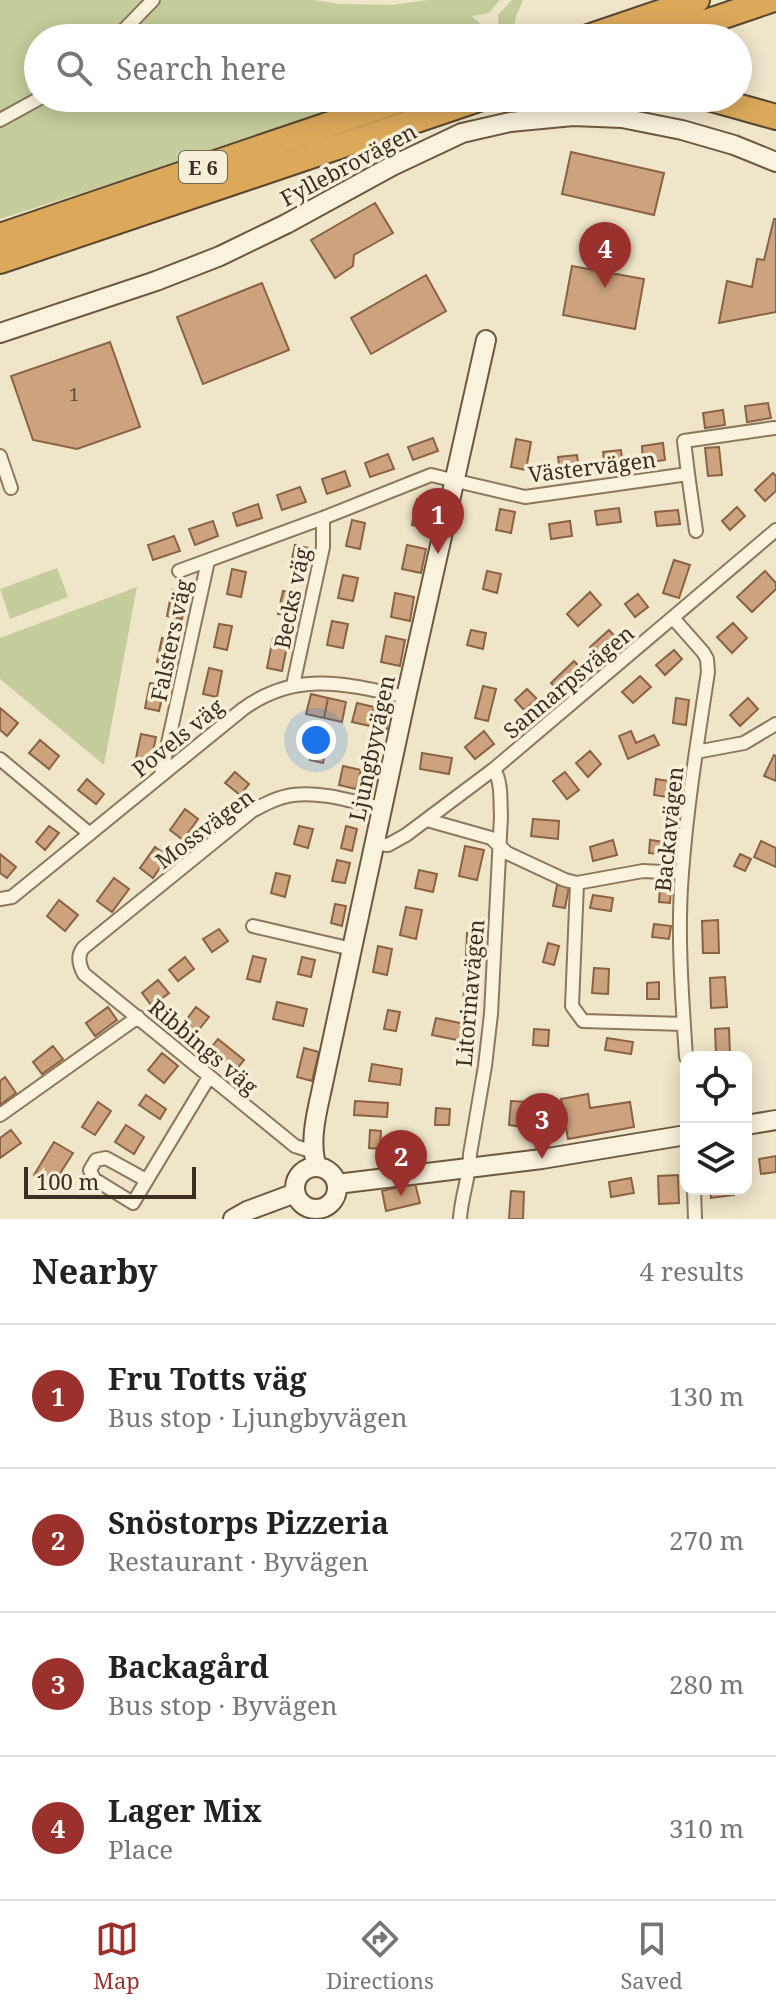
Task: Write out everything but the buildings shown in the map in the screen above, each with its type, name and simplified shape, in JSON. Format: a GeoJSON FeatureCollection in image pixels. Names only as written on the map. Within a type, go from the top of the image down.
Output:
{"type":"FeatureCollection","features":[{"type":"Feature","properties":{"kind":"highway"},"geometry":{"type":"LineString","coordinates":[[626,24],[697,0]]}},
{"type":"Feature","properties":{"kind":"highway"},"geometry":{"type":"LineString","coordinates":[[700,24],[771,0]]}},
{"type":"Feature","properties":{"kind":"highway"},"geometry":{"type":"LineString","coordinates":[[752,110],[776,117]]}},
{"type":"Feature","properties":{"kind":"highway","name":"E 6"},"geometry":{"type":"LineString","coordinates":[[0,236],[366,112]]}},
{"type":"Feature","properties":{"kind":"highway","name":"E 6"},"geometry":{"type":"LineString","coordinates":[[0,261],[441,112]]}},
{"type":"Feature","properties":{"kind":"street"},"geometry":{"type":"LineString","coordinates":[[130,24],[153,0]]}},
{"type":"Feature","properties":{"kind":"street"},"geometry":{"type":"LineString","coordinates":[[0,120],[24,107]]}},
{"type":"Feature","properties":{"kind":"street","name":"Fyllebrovägen"},"geometry":{"type":"LineString","coordinates":[[0,333],[156,281],[220,256],[462,133],[510,122],[573,116],[622,118],[682,130],[734,145],[776,162]]}},
{"type":"Feature","properties":{"kind":"street","name":"Ljungbyvägen"},"geometry":{"type":"LineString","coordinates":[[315,1159],[316,1115],[486,340]]}},
{"type":"Feature","properties":{"kind":"street","name":"Västervägen"},"geometry":{"type":"LineString","coordinates":[[696,531],[684,441],[774,428]]}},
{"type":"Feature","properties":{"kind":"street"},"geometry":{"type":"LineString","coordinates":[[0,456],[11,488]]}},
{"type":"Feature","properties":{"kind":"street","name":"Västervägen"},"geometry":{"type":"LineString","coordinates":[[179,571],[431,475],[525,497],[688,474]]}},
{"type":"Feature","properties":{"kind":"street","name":"Becks väg"},"geometry":{"type":"LineString","coordinates":[[293,685],[323,547],[323,518]]}},
{"type":"Feature","properties":{"kind":"street","name":"Sannarpsvägen"},"geometry":{"type":"LineString","coordinates":[[375,844],[392,843],[494,769],[776,530]]}},
{"type":"Feature","properties":{"kind":"street","name":"Falsters väg"},"geometry":{"type":"LineString","coordinates":[[161,775],[208,561]]}},
{"type":"Feature","properties":{"kind":"street","name":"Backavägen"},"geometry":{"type":"LineString","coordinates":[[673,618],[703,652],[708,672],[682,873],[680,920],[686,1051]]}},
{"type":"Feature","properties":{"kind":"street","name":"Povels väg"},"geometry":{"type":"LineString","coordinates":[[1,899],[12,897],[161,775],[251,704],[269,694],[293,685],[339,683],[406,697]]}},
{"type":"Feature","properties":{"kind":"street"},"geometry":{"type":"LineString","coordinates":[[696,752],[744,743],[776,724]]}},
{"type":"Feature","properties":{"kind":"street"},"geometry":{"type":"LineString","coordinates":[[0,759],[90,834]]}},
{"type":"Feature","properties":{"kind":"street","name":"Litorinavägen"},"geometry":{"type":"LineString","coordinates":[[460,1219],[491,1014],[500,846],[500,785],[494,769]]}},
{"type":"Feature","properties":{"kind":"street","name":"Mossvägen"},"geometry":{"type":"LineString","coordinates":[[79,960],[81,949],[252,811],[276,799],[310,794],[382,808]]}},
{"type":"Feature","properties":{"kind":"street"},"geometry":{"type":"LineString","coordinates":[[427,820],[491,838],[507,853],[577,883],[643,871],[682,873]]}},
{"type":"Feature","properties":{"kind":"street"},"geometry":{"type":"LineString","coordinates":[[577,883],[572,1006],[583,1021],[684,1024]]}},
{"type":"Feature","properties":{"kind":"street"},"geometry":{"type":"LineString","coordinates":[[253,926],[352,949]]}},
{"type":"Feature","properties":{"kind":"street","name":"Ribbings väg"},"geometry":{"type":"LineString","coordinates":[[79,960],[84,974],[315,1159]]}},
{"type":"Feature","properties":{"kind":"street"},"geometry":{"type":"LineString","coordinates":[[0,1115],[138,1017]]}},
{"type":"Feature","properties":{"kind":"street"},"geometry":{"type":"LineString","coordinates":[[146,1180],[209,1077]]}},
{"type":"Feature","properties":{"kind":"street"},"geometry":{"type":"LineString","coordinates":[[752,1124],[776,1120]]}},
{"type":"Feature","properties":{"kind":"street"},"geometry":{"type":"LineString","coordinates":[[337,1184],[542,1159],[680,1136]]}},
{"type":"Feature","properties":{"kind":"street"},"geometry":{"type":"LineString","coordinates":[[315,1159],[331,1173],[337,1184],[335,1199],[323,1214],[304,1206],[297,1199],[296,1180],[315,1159]]}},
{"type":"Feature","properties":{"kind":"street"},"geometry":{"type":"LineString","coordinates":[[233,1219],[290,1195],[295,1190]]}},
{"type":"Feature","properties":{"kind":"street"},"geometry":{"type":"LineString","coordinates":[[694,1195],[695,1219]]}},
{"type":"Feature","properties":{"kind":"green space"},"geometry":{"type":"Polygon","coordinates":[[[0,0],[314,0],[392,5],[428,0],[500,0],[489,13],[472,16],[481,24],[24,24],[24,112],[335,112],[0,219],[0,0]]]}},
{"type":"Feature","properties":{"kind":"green space"},"geometry":{"type":"Polygon","coordinates":[[[512,0],[523,0],[515,24],[498,24],[498,15],[512,0]]]}},
{"type":"Feature","properties":{"kind":"green space"},"geometry":{"type":"Polygon","coordinates":[[[57,568],[68,597],[10,619],[0,589],[57,568]]]}},
{"type":"Feature","properties":{"kind":"green space"},"geometry":{"type":"Polygon","coordinates":[[[137,587],[104,765],[0,679],[0,638],[137,587]]]}},
{"type":"Feature","properties":{"kind":"place","name":"Lager Mix"},"geometry":{"type":"Point","coordinates":[605,288]}},
{"type":"Feature","properties":{"kind":"place","name":"Fru Totts väg"},"geometry":{"type":"Point","coordinates":[438,554]}},
{"type":"Feature","properties":{"kind":"place","name":"Backagård"},"geometry":{"type":"Point","coordinates":[542,1159]}},
{"type":"Feature","properties":{"kind":"place","name":"Snöstorps Pizzeria"},"geometry":{"type":"Point","coordinates":[401,1196]}}]}
